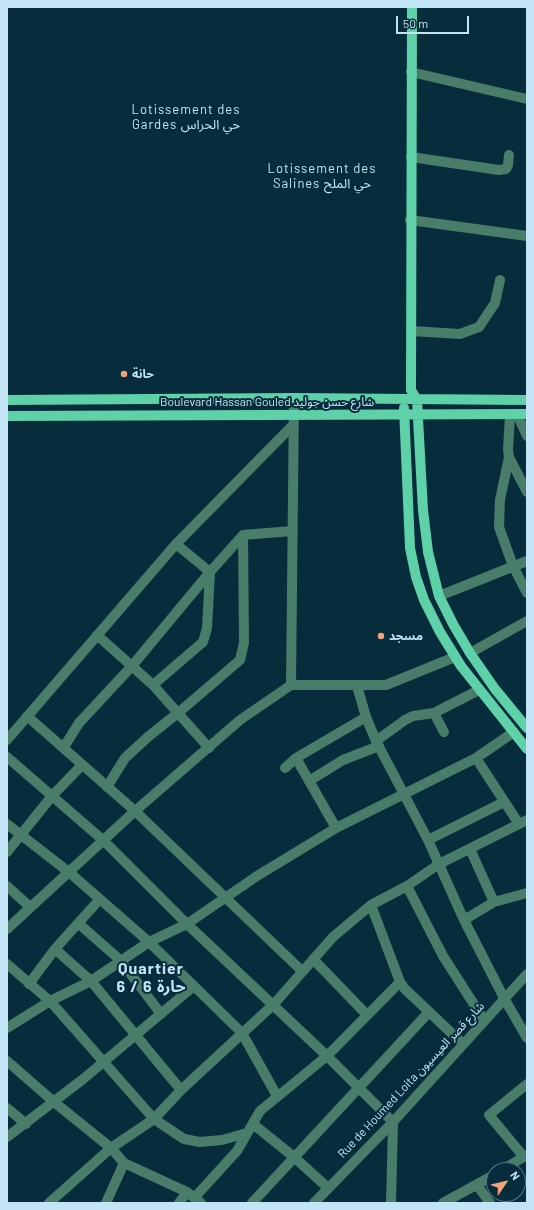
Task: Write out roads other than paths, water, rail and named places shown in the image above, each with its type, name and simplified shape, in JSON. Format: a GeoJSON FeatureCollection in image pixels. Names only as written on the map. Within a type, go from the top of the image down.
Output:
{"type":"FeatureCollection","features":[{"type":"Feature","properties":{"kind":"main road"},"geometry":{"type":"LineString","coordinates":[[412,7],[410,220],[411,390],[417,400],[423,510],[428,552],[439,596],[470,653],[496,690],[527,729]]}},
{"type":"Feature","properties":{"kind":"main road"},"geometry":{"type":"LineString","coordinates":[[411,390],[404,400],[404,414],[410,548],[416,577],[424,600],[440,632],[455,657],[479,690],[527,749]]}},
{"type":"Feature","properties":{"kind":"main road","name":"Boulevard Hassan Gouled شارع حسن جوليد"},"geometry":{"type":"LineString","coordinates":[[7,400],[294,398],[527,400]]}},
{"type":"Feature","properties":{"kind":"main road","name":"Boulevard Hassan Gouled شارع حسن جوليد"},"geometry":{"type":"LineString","coordinates":[[7,416],[294,420],[404,414],[518,414]]}},
{"type":"Feature","properties":{"kind":"street"},"geometry":{"type":"LineString","coordinates":[[411,72],[527,99]]}},
{"type":"Feature","properties":{"kind":"street"},"geometry":{"type":"LineString","coordinates":[[411,157],[499,170],[506,169],[509,155]]}},
{"type":"Feature","properties":{"kind":"street"},"geometry":{"type":"LineString","coordinates":[[410,220],[527,236]]}},
{"type":"Feature","properties":{"kind":"street"},"geometry":{"type":"LineString","coordinates":[[411,331],[460,334],[479,327],[495,303],[500,280]]}},
{"type":"Feature","properties":{"kind":"street"},"geometry":{"type":"LineString","coordinates":[[291,685],[294,398]]}},
{"type":"Feature","properties":{"kind":"street"},"geometry":{"type":"LineString","coordinates":[[518,414],[527,436]]}},
{"type":"Feature","properties":{"kind":"street"},"geometry":{"type":"LineString","coordinates":[[518,414],[508,450],[509,457],[498,515],[499,527],[513,566],[527,593]]}},
{"type":"Feature","properties":{"kind":"street"},"geometry":{"type":"LineString","coordinates":[[7,740],[176,544],[294,420]]}},
{"type":"Feature","properties":{"kind":"street"},"geometry":{"type":"LineString","coordinates":[[509,457],[527,492]]}},
{"type":"Feature","properties":{"kind":"street"},"geometry":{"type":"LineString","coordinates":[[64,747],[79,723],[132,666],[243,534],[292,532]]}},
{"type":"Feature","properties":{"kind":"street"},"geometry":{"type":"LineString","coordinates":[[107,787],[125,758],[240,660],[243,653],[243,534]]}},
{"type":"Feature","properties":{"kind":"street"},"geometry":{"type":"LineString","coordinates":[[176,544],[210,572]]}},
{"type":"Feature","properties":{"kind":"street"},"geometry":{"type":"LineString","coordinates":[[439,596],[527,561]]}},
{"type":"Feature","properties":{"kind":"street"},"geometry":{"type":"LineString","coordinates":[[153,685],[203,642],[207,628],[210,572]]}},
{"type":"Feature","properties":{"kind":"street"},"geometry":{"type":"LineString","coordinates":[[470,653],[527,621]]}},
{"type":"Feature","properties":{"kind":"street"},"geometry":{"type":"LineString","coordinates":[[98,635],[153,685],[209,748]]}},
{"type":"Feature","properties":{"kind":"street"},"geometry":{"type":"LineString","coordinates":[[7,929],[30,907],[70,874],[136,811],[240,720],[291,685],[386,685],[455,657]]}},
{"type":"Feature","properties":{"kind":"street"},"geometry":{"type":"LineString","coordinates":[[357,686],[366,717],[378,744],[428,840],[464,920],[504,998],[524,1025],[527,1038]]}},
{"type":"Feature","properties":{"kind":"street"},"geometry":{"type":"LineString","coordinates":[[309,781],[343,760],[378,744],[405,720],[413,716],[434,713],[479,690]]}},
{"type":"Feature","properties":{"kind":"street"},"geometry":{"type":"LineString","coordinates":[[434,713],[444,732]]}},
{"type":"Feature","properties":{"kind":"street"},"geometry":{"type":"LineString","coordinates":[[27,716],[136,811],[302,971]]}},
{"type":"Feature","properties":{"kind":"street"},"geometry":{"type":"LineString","coordinates":[[285,768],[296,758],[366,717]]}},
{"type":"Feature","properties":{"kind":"street"},"geometry":{"type":"LineString","coordinates":[[7,1028],[50,1001],[91,981],[120,960],[149,942],[187,924],[257,876],[336,828],[476,758],[515,734],[527,729]]}},
{"type":"Feature","properties":{"kind":"street"},"geometry":{"type":"LineString","coordinates":[[7,757],[104,841],[187,924],[274,1004],[392,1122],[391,1203]]}},
{"type":"Feature","properties":{"kind":"street"},"geometry":{"type":"LineString","coordinates":[[296,758],[336,828]]}},
{"type":"Feature","properties":{"kind":"street"},"geometry":{"type":"LineString","coordinates":[[49,1203],[111,1148],[154,1119],[180,1090],[274,1004],[302,971],[343,928],[371,905],[407,886],[439,864],[523,822],[504,802],[476,758]]}},
{"type":"Feature","properties":{"kind":"street"},"geometry":{"type":"LineString","coordinates":[[7,852],[52,796],[82,765]]}},
{"type":"Feature","properties":{"kind":"street"},"geometry":{"type":"LineString","coordinates":[[428,840],[504,802]]}},
{"type":"Feature","properties":{"kind":"street"},"geometry":{"type":"LineString","coordinates":[[7,824],[20,836],[70,874],[149,942],[242,1033],[277,1096]]}},
{"type":"Feature","properties":{"kind":"street"},"geometry":{"type":"LineString","coordinates":[[470,849],[494,902]]}},
{"type":"Feature","properties":{"kind":"street"},"geometry":{"type":"LineString","coordinates":[[7,886],[30,907]]}},
{"type":"Feature","properties":{"kind":"street"},"geometry":{"type":"LineString","coordinates":[[407,886],[443,956],[484,1020]]}},
{"type":"Feature","properties":{"kind":"street"},"geometry":{"type":"LineString","coordinates":[[464,920],[494,902],[527,894]]}},
{"type":"Feature","properties":{"kind":"street"},"geometry":{"type":"LineString","coordinates":[[29,984],[56,949],[99,900]]}},
{"type":"Feature","properties":{"kind":"street"},"geometry":{"type":"LineString","coordinates":[[371,905],[400,982],[463,1044]]}},
{"type":"Feature","properties":{"kind":"street"},"geometry":{"type":"LineString","coordinates":[[78,923],[120,960],[161,1014]]}},
{"type":"Feature","properties":{"kind":"street"},"geometry":{"type":"LineString","coordinates":[[56,949],[91,981],[136,1034],[180,1090]]}},
{"type":"Feature","properties":{"kind":"street"},"geometry":{"type":"LineString","coordinates":[[313,959],[367,1015]]}},
{"type":"Feature","properties":{"kind":"street"},"geometry":{"type":"LineString","coordinates":[[7,964],[50,1001],[154,1119],[184,1139],[200,1142],[222,1140],[247,1133]]}},
{"type":"Feature","properties":{"kind":"street","name":"Rue de Houmed Loita شارع قصر العيسيون"},"geometry":{"type":"LineString","coordinates":[[314,1203],[392,1122],[527,974]]}},
{"type":"Feature","properties":{"kind":"street"},"geometry":{"type":"LineString","coordinates":[[178,1203],[195,1197],[238,1151],[260,1111],[327,1056],[400,982]]}},
{"type":"Feature","properties":{"kind":"street"},"geometry":{"type":"LineString","coordinates":[[7,1137],[26,1124],[104,1062],[194,986]]}},
{"type":"Feature","properties":{"kind":"street"},"geometry":{"type":"LineString","coordinates":[[252,1203],[429,1012]]}},
{"type":"Feature","properties":{"kind":"street"},"geometry":{"type":"LineString","coordinates":[[7,1061],[54,1102],[111,1148],[124,1164],[195,1197]]}},
{"type":"Feature","properties":{"kind":"street"},"geometry":{"type":"LineString","coordinates":[[516,1162],[526,1156],[489,1115],[527,1084]]}},
{"type":"Feature","properties":{"kind":"street"},"geometry":{"type":"LineString","coordinates":[[7,1108],[26,1124]]}},
{"type":"Feature","properties":{"kind":"street"},"geometry":{"type":"LineString","coordinates":[[252,1124],[294,1157],[328,1188]]}},
{"type":"Feature","properties":{"kind":"street"},"geometry":{"type":"LineString","coordinates":[[106,1203],[124,1164]]}},
{"type":"Feature","properties":{"kind":"street"},"geometry":{"type":"LineString","coordinates":[[449,1202],[486,1180]]}},
{"type":"Feature","properties":{"kind":"street"},"geometry":{"type":"LineString","coordinates":[[477,1185],[490,1203]]}},
{"type":"Feature","properties":{"kind":"place","name":"حانة"},"geometry":{"type":"Point","coordinates":[124,374]}},
{"type":"Feature","properties":{"kind":"place","name":"مسجد"},"geometry":{"type":"Point","coordinates":[381,636]}},
{"type":"Feature","properties":{"kind":"district","name":"Lotissement des Gardes حي الحراس"},"geometry":{"type":"Point","coordinates":[186,118]}},
{"type":"Feature","properties":{"kind":"district","name":"Lotissement des Salines حي الملح"},"geometry":{"type":"Point","coordinates":[322,176]}},
{"type":"Feature","properties":{"kind":"district","name":"Quartier 6 / حارة 6"},"geometry":{"type":"Point","coordinates":[151,978]}}]}
